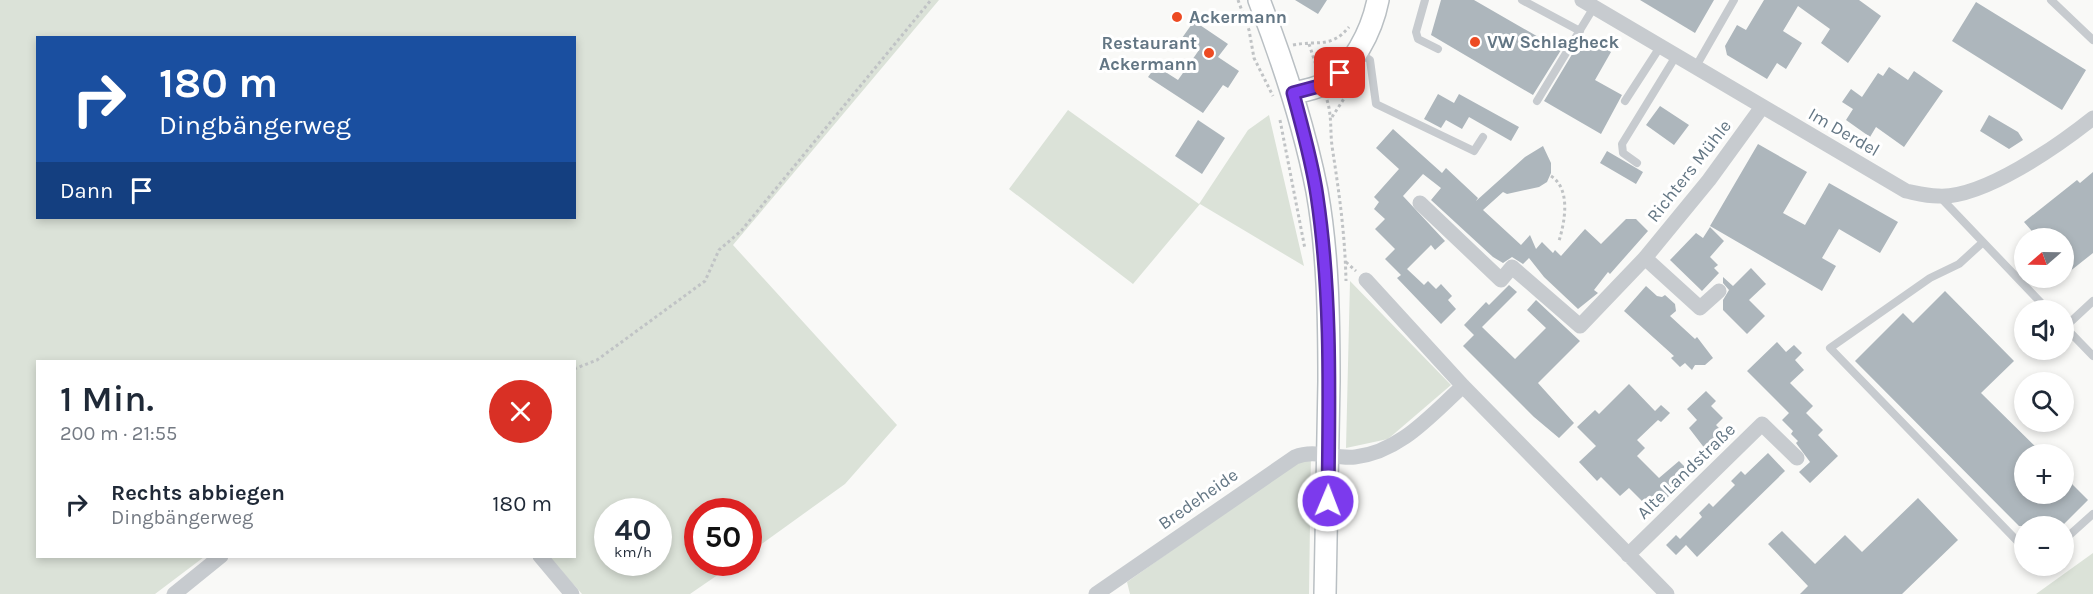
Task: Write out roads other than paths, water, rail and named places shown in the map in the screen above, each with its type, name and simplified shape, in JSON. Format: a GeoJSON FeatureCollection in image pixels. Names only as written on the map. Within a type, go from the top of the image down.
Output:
{"type":"FeatureCollection","features":[{"type":"Feature","properties":{"kind":"main road"},"geometry":{"type":"LineString","coordinates":[[1259,0],[1284,96],[1317,193],[1324,251],[1329,310],[1326,594]]}},
{"type":"Feature","properties":{"kind":"main road"},"geometry":{"type":"LineString","coordinates":[[1284,96],[1323,85],[1331,80],[1366,38],[1378,0]]}},
{"type":"Feature","properties":{"kind":"street","name":"Im Derdel"},"geometry":{"type":"LineString","coordinates":[[1588,3],[1906,191],[1940,197],[1966,191],[2013,172],[2093,118]]}},
{"type":"Feature","properties":{"kind":"street","name":"Richters Mühle"},"geometry":{"type":"LineString","coordinates":[[1420,203],[1500,280],[1512,267],[1580,327],[1645,258],[1709,180],[1762,107]]}},
{"type":"Feature","properties":{"kind":"street"},"geometry":{"type":"LineString","coordinates":[[1645,258],[1700,308],[1719,291]]}},
{"type":"Feature","properties":{"kind":"street"},"geometry":{"type":"LineString","coordinates":[[1366,280],[1463,386],[1667,594]]}},
{"type":"Feature","properties":{"kind":"street"},"geometry":{"type":"LineString","coordinates":[[1328,455],[1354,457],[1387,449],[1407,437],[1463,386]]}},
{"type":"Feature","properties":{"kind":"street","name":"Alte Landstraße"},"geometry":{"type":"LineString","coordinates":[[1628,555],[1762,424],[1797,458]]}},
{"type":"Feature","properties":{"kind":"street","name":"Bredeheide"},"geometry":{"type":"LineString","coordinates":[[1096,594],[1294,457],[1306,452],[1328,455]]}},
{"type":"Feature","properties":{"kind":"street"},"geometry":{"type":"LineString","coordinates":[[174,594],[219,558]]}},
{"type":"Feature","properties":{"kind":"street"},"geometry":{"type":"LineString","coordinates":[[542,558],[572,594]]}},
{"type":"Feature","properties":{"kind":"lane"},"geometry":{"type":"LineString","coordinates":[[1425,0],[1416,32],[1418,39],[1438,49]]}},
{"type":"Feature","properties":{"kind":"lane"},"geometry":{"type":"LineString","coordinates":[[1522,0],[1580,31]]}},
{"type":"Feature","properties":{"kind":"lane"},"geometry":{"type":"LineString","coordinates":[[1695,68],[1734,0]]}},
{"type":"Feature","properties":{"kind":"lane"},"geometry":{"type":"LineString","coordinates":[[2051,0],[2093,40]]}},
{"type":"Feature","properties":{"kind":"lane"},"geometry":{"type":"LineString","coordinates":[[1537,101],[1580,31],[1588,3]]}},
{"type":"Feature","properties":{"kind":"lane"},"geometry":{"type":"LineString","coordinates":[[1625,101],[1659,47]]}},
{"type":"Feature","properties":{"kind":"lane"},"geometry":{"type":"LineString","coordinates":[[1357,51],[1370,60],[1376,104],[1474,151],[1483,137]]}},
{"type":"Feature","properties":{"kind":"lane"},"geometry":{"type":"LineString","coordinates":[[1637,163],[1623,153],[1623,144],[1676,57]]}},
{"type":"Feature","properties":{"kind":"lane"},"geometry":{"type":"LineString","coordinates":[[1940,197],[2038,300]]}},
{"type":"Feature","properties":{"kind":"lane"},"geometry":{"type":"LineString","coordinates":[[1982,243],[1959,264],[1930,278],[1830,348],[2014,538]]}},
{"type":"Feature","properties":{"kind":"lane"},"geometry":{"type":"LineString","coordinates":[[2074,318],[2093,302]]}},
{"type":"Feature","properties":{"kind":"lane"},"geometry":{"type":"LineString","coordinates":[[2074,337],[2093,356]]}},
{"type":"Feature","properties":{"kind":"lane"},"geometry":{"type":"LineString","coordinates":[[2074,531],[2093,514]]}},
{"type":"Feature","properties":{"kind":"place","name":"Ackermann"},"geometry":{"type":"Point","coordinates":[1177,17]}},
{"type":"Feature","properties":{"kind":"place","name":"VW Schlagheck"},"geometry":{"type":"Point","coordinates":[1475,42]}},
{"type":"Feature","properties":{"kind":"place","name":"Restaurant Ackermann"},"geometry":{"type":"Point","coordinates":[1209,53]}}]}
